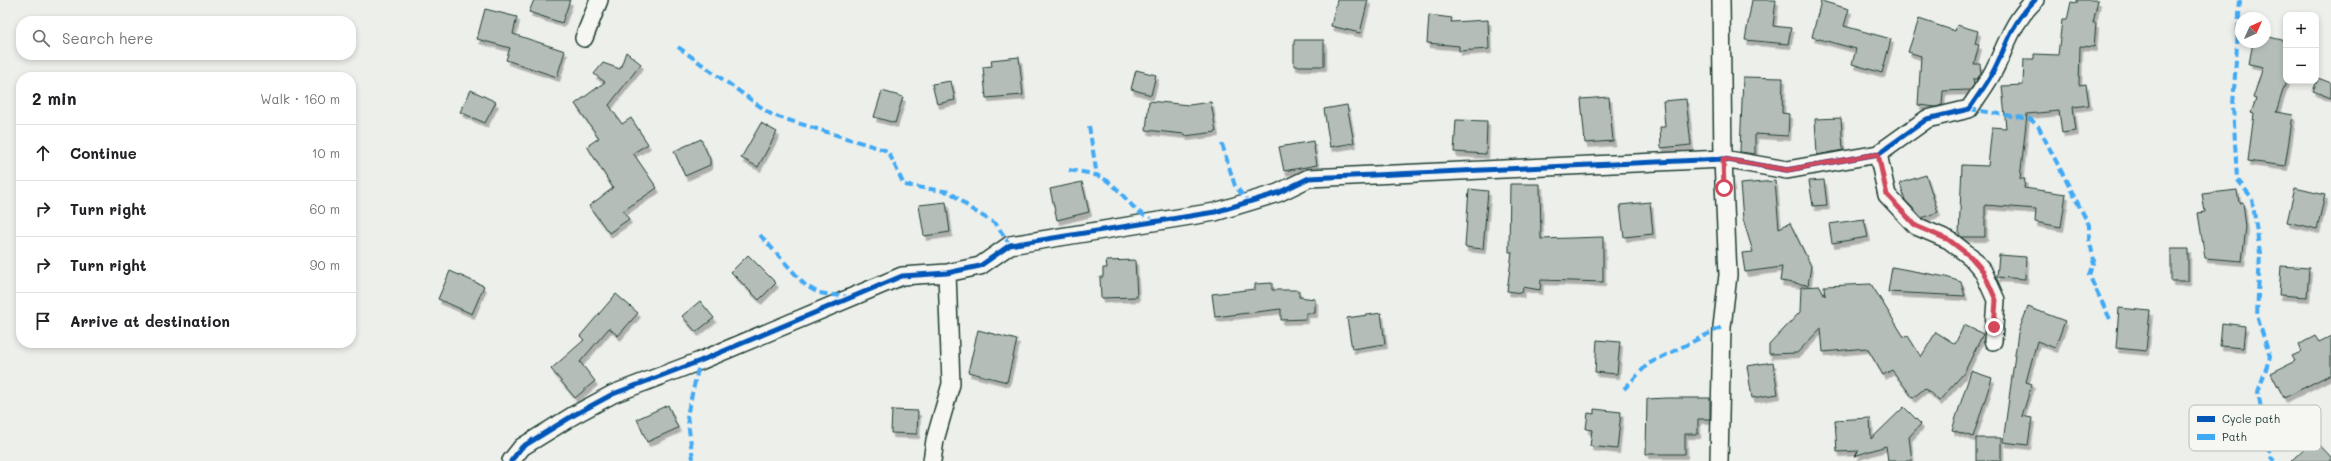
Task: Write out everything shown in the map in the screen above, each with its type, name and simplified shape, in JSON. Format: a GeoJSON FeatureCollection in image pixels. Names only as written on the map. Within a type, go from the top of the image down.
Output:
{"type":"FeatureCollection","features":[{"type":"Feature","properties":{"kind":"street"},"geometry":{"type":"LineString","coordinates":[[584,38],[599,0]]}},
{"type":"Feature","properties":{"kind":"street"},"geometry":{"type":"LineString","coordinates":[[1719,461],[1722,327],[1728,275],[1723,159],[1721,0]]}},
{"type":"Feature","properties":{"kind":"street"},"geometry":{"type":"LineString","coordinates":[[510,461],[522,447],[574,415],[613,394],[700,361],[902,276],[947,273],[980,266],[1010,245],[1215,212],[1278,193],[1309,178],[1723,159],[1787,170],[1878,154],[1927,119],[1969,109],[1992,73],[2010,32],[2022,12],[2035,0]]}},
{"type":"Feature","properties":{"kind":"street"},"geometry":{"type":"LineString","coordinates":[[1878,154],[1887,195],[1916,226],[1949,240],[1971,257],[1983,271],[1996,300],[1993,341]]}},
{"type":"Feature","properties":{"kind":"street"},"geometry":{"type":"LineString","coordinates":[[932,461],[935,440],[951,384],[947,273]]}},
{"type":"Feature","properties":{"kind":"building"},"geometry":{"type":"Polygon","coordinates":[[[534,0],[570,0],[562,23],[529,12],[534,0]]]}},
{"type":"Feature","properties":{"kind":"building"},"geometry":{"type":"Polygon","coordinates":[[[1337,0],[1368,0],[1360,33],[1331,26],[1337,0]]]}},
{"type":"Feature","properties":{"kind":"building"},"geometry":{"type":"Polygon","coordinates":[[[1752,0],[1776,0],[1773,26],[1791,28],[1788,44],[1745,40],[1752,0]]]}},
{"type":"Feature","properties":{"kind":"building"},"geometry":{"type":"Polygon","coordinates":[[[2077,0],[2098,0],[2093,23],[2096,23],[2094,47],[2080,46],[2079,85],[2086,84],[2089,105],[2073,107],[2076,131],[2062,133],[2059,111],[2027,114],[2020,179],[2025,179],[2024,188],[2066,194],[2061,227],[2035,222],[2036,209],[1985,205],[1985,237],[1962,237],[1959,235],[1962,165],[1988,166],[1992,127],[2006,128],[2002,86],[2023,85],[2024,59],[2034,59],[2034,54],[2058,55],[2062,20],[2067,20],[2071,2],[2077,3],[2077,0]]]}},
{"type":"Feature","properties":{"kind":"building"},"geometry":{"type":"Polygon","coordinates":[[[1821,1],[1849,9],[1844,26],[1891,39],[1882,73],[1852,64],[1856,49],[1812,37],[1821,1]]]}},
{"type":"Feature","properties":{"kind":"building"},"geometry":{"type":"Polygon","coordinates":[[[485,9],[517,17],[513,34],[565,51],[557,77],[506,60],[510,48],[477,39],[485,9]]]}},
{"type":"Feature","properties":{"kind":"building"},"geometry":{"type":"Polygon","coordinates":[[[1429,15],[1452,18],[1451,22],[1488,20],[1489,49],[1459,51],[1459,46],[1427,43],[1429,15]]]}},
{"type":"Feature","properties":{"kind":"building"},"geometry":{"type":"Polygon","coordinates":[[[1919,19],[1955,31],[1957,25],[1978,31],[1975,44],[1979,45],[1974,64],[1980,64],[1981,74],[1977,79],[1973,79],[1974,85],[1970,90],[1943,91],[1942,105],[1936,107],[1918,105],[1921,56],[1908,52],[1919,19]]]}},
{"type":"Feature","properties":{"kind":"building"},"geometry":{"type":"Polygon","coordinates":[[[2271,37],[2283,40],[2283,84],[2285,84],[2276,112],[2293,115],[2285,166],[2248,161],[2254,114],[2251,113],[2256,99],[2253,98],[2263,67],[2249,64],[2252,48],[2271,48],[2271,37]]]}},
{"type":"Feature","properties":{"kind":"building"},"geometry":{"type":"Polygon","coordinates":[[[1294,40],[1324,40],[1324,66],[1294,66],[1294,40]]]}},
{"type":"Feature","properties":{"kind":"building"},"geometry":{"type":"Polygon","coordinates":[[[626,52],[641,64],[609,105],[622,124],[631,118],[648,144],[633,153],[657,188],[623,211],[629,219],[609,233],[589,206],[613,188],[587,146],[599,138],[575,104],[605,82],[594,74],[603,63],[620,69],[626,52]]]}},
{"type":"Feature","properties":{"kind":"building"},"geometry":{"type":"Polygon","coordinates":[[[1019,57],[1023,95],[986,98],[983,67],[992,66],[991,60],[1019,57]]]}},
{"type":"Feature","properties":{"kind":"building"},"geometry":{"type":"Polygon","coordinates":[[[1136,70],[1156,75],[1151,95],[1131,89],[1136,70]]]}},
{"type":"Feature","properties":{"kind":"building"},"geometry":{"type":"Polygon","coordinates":[[[1743,77],[1783,78],[1782,113],[1789,114],[1788,136],[1755,134],[1755,154],[1740,152],[1743,77]]]}},
{"type":"Feature","properties":{"kind":"building"},"geometry":{"type":"Polygon","coordinates":[[[2319,78],[2331,83],[2331,98],[2313,91],[2316,84],[2319,84],[2319,78]]]}},
{"type":"Feature","properties":{"kind":"building"},"geometry":{"type":"Polygon","coordinates":[[[951,81],[955,100],[937,104],[932,84],[951,81]]]}},
{"type":"Feature","properties":{"kind":"building"},"geometry":{"type":"Polygon","coordinates":[[[471,90],[496,102],[485,123],[460,112],[471,90]]]}},
{"type":"Feature","properties":{"kind":"building"},"geometry":{"type":"Polygon","coordinates":[[[882,91],[903,97],[895,123],[874,117],[882,91]]]}},
{"type":"Feature","properties":{"kind":"building"},"geometry":{"type":"Polygon","coordinates":[[[1609,97],[1613,141],[1585,143],[1581,99],[1609,97]]]}},
{"type":"Feature","properties":{"kind":"building"},"geometry":{"type":"Polygon","coordinates":[[[1686,99],[1691,145],[1661,148],[1660,127],[1665,127],[1663,101],[1686,99]]]}},
{"type":"Feature","properties":{"kind":"building"},"geometry":{"type":"Polygon","coordinates":[[[1149,101],[1189,105],[1211,102],[1216,132],[1185,136],[1184,134],[1146,130],[1149,101]]]}},
{"type":"Feature","properties":{"kind":"building"},"geometry":{"type":"Polygon","coordinates":[[[1347,105],[1354,143],[1330,147],[1324,109],[1347,105]]]}},
{"type":"Feature","properties":{"kind":"building"},"geometry":{"type":"Polygon","coordinates":[[[1841,118],[1843,150],[1817,155],[1815,119],[1841,118]]]}},
{"type":"Feature","properties":{"kind":"building"},"geometry":{"type":"Polygon","coordinates":[[[1456,120],[1487,121],[1486,154],[1454,152],[1456,120]]]}},
{"type":"Feature","properties":{"kind":"building"},"geometry":{"type":"Polygon","coordinates":[[[761,123],[777,132],[758,167],[741,158],[761,123]]]}},
{"type":"Feature","properties":{"kind":"building"},"geometry":{"type":"Polygon","coordinates":[[[701,139],[710,159],[710,165],[685,176],[674,151],[701,139]]]}},
{"type":"Feature","properties":{"kind":"building"},"geometry":{"type":"Polygon","coordinates":[[[1313,141],[1317,165],[1284,171],[1279,147],[1313,141]]]}},
{"type":"Feature","properties":{"kind":"building"},"geometry":{"type":"Polygon","coordinates":[[[1926,175],[1938,212],[1922,218],[1905,200],[1900,183],[1926,175]]]}},
{"type":"Feature","properties":{"kind":"building"},"geometry":{"type":"Polygon","coordinates":[[[1824,180],[1827,205],[1813,206],[1809,181],[1824,180]]]}},
{"type":"Feature","properties":{"kind":"building"},"geometry":{"type":"Polygon","coordinates":[[[1775,181],[1779,228],[1790,223],[1811,266],[1808,285],[1780,281],[1782,267],[1745,272],[1742,253],[1753,252],[1743,219],[1740,184],[1775,181]]]}},
{"type":"Feature","properties":{"kind":"building"},"geometry":{"type":"Polygon","coordinates":[[[1082,182],[1089,212],[1057,220],[1050,189],[1082,182]]]}},
{"type":"Feature","properties":{"kind":"building"},"geometry":{"type":"Polygon","coordinates":[[[1510,184],[1540,184],[1541,239],[1603,237],[1603,282],[1541,280],[1540,290],[1523,287],[1522,293],[1507,291],[1512,252],[1509,252],[1510,184]]]}},
{"type":"Feature","properties":{"kind":"building"},"geometry":{"type":"Polygon","coordinates":[[[2295,188],[2325,195],[2317,229],[2287,222],[2295,188]]]}},
{"type":"Feature","properties":{"kind":"building"},"geometry":{"type":"Polygon","coordinates":[[[1469,189],[1488,191],[1483,249],[1465,247],[1469,189]]]}},
{"type":"Feature","properties":{"kind":"building"},"geometry":{"type":"Polygon","coordinates":[[[2237,190],[2239,203],[2243,202],[2246,227],[2242,261],[2205,258],[2198,213],[2205,212],[2202,194],[2237,190]]]}},
{"type":"Feature","properties":{"kind":"building"},"geometry":{"type":"Polygon","coordinates":[[[946,202],[950,232],[924,236],[919,205],[946,202]]]}},
{"type":"Feature","properties":{"kind":"building"},"geometry":{"type":"Polygon","coordinates":[[[1650,202],[1653,234],[1624,237],[1620,205],[1650,202]]]}},
{"type":"Feature","properties":{"kind":"building"},"geometry":{"type":"Polygon","coordinates":[[[1864,219],[1868,237],[1832,243],[1829,224],[1864,219]]]}},
{"type":"Feature","properties":{"kind":"building"},"geometry":{"type":"Polygon","coordinates":[[[2171,249],[2188,249],[2188,281],[2171,281],[2171,249]]]}},
{"type":"Feature","properties":{"kind":"building"},"geometry":{"type":"Polygon","coordinates":[[[748,255],[776,283],[759,300],[731,272],[748,255]]]}},
{"type":"Feature","properties":{"kind":"building"},"geometry":{"type":"Polygon","coordinates":[[[1999,255],[2026,257],[2025,279],[1997,277],[1999,255]]]}},
{"type":"Feature","properties":{"kind":"building"},"geometry":{"type":"Polygon","coordinates":[[[1135,260],[1137,297],[1101,298],[1100,277],[1103,277],[1103,268],[1107,268],[1106,261],[1135,260]]]}},
{"type":"Feature","properties":{"kind":"building"},"geometry":{"type":"Polygon","coordinates":[[[2281,266],[2309,268],[2307,297],[2279,295],[2281,266]]]}},
{"type":"Feature","properties":{"kind":"building"},"geometry":{"type":"Polygon","coordinates":[[[1892,267],[1946,277],[1961,282],[1965,296],[1888,292],[1892,267]]]}},
{"type":"Feature","properties":{"kind":"building"},"geometry":{"type":"Polygon","coordinates":[[[450,271],[484,286],[472,314],[438,299],[450,271]]]}},
{"type":"Feature","properties":{"kind":"building"},"geometry":{"type":"Polygon","coordinates":[[[1272,283],[1272,290],[1299,290],[1299,297],[1315,299],[1315,313],[1306,313],[1306,319],[1281,320],[1281,309],[1215,317],[1212,294],[1255,289],[1255,284],[1272,283]]]}},
{"type":"Feature","properties":{"kind":"building"},"geometry":{"type":"Polygon","coordinates":[[[1871,284],[1904,337],[1908,336],[1921,357],[1936,332],[1955,344],[1964,325],[1983,334],[1964,373],[1939,401],[1925,388],[1913,398],[1892,370],[1883,375],[1867,348],[1823,352],[1821,328],[1797,353],[1769,354],[1769,345],[1800,312],[1801,287],[1820,286],[1825,296],[1824,286],[1871,284]]]}},
{"type":"Feature","properties":{"kind":"building"},"geometry":{"type":"Polygon","coordinates":[[[616,294],[638,313],[618,336],[609,328],[580,362],[595,381],[575,398],[551,369],[584,340],[580,336],[616,294]]]}},
{"type":"Feature","properties":{"kind":"building"},"geometry":{"type":"Polygon","coordinates":[[[700,301],[714,318],[696,332],[682,316],[700,301]]]}},
{"type":"Feature","properties":{"kind":"building"},"geometry":{"type":"Polygon","coordinates":[[[2028,307],[2065,321],[2055,348],[2037,341],[2026,382],[2032,384],[2022,416],[2032,418],[2028,445],[2003,442],[2018,333],[2028,307]]]}},
{"type":"Feature","properties":{"kind":"building"},"geometry":{"type":"Polygon","coordinates":[[[2119,308],[2150,311],[2146,351],[2116,348],[2119,308]]]}},
{"type":"Feature","properties":{"kind":"building"},"geometry":{"type":"Polygon","coordinates":[[[1381,313],[1385,344],[1352,349],[1347,318],[1381,313]]]}},
{"type":"Feature","properties":{"kind":"building"},"geometry":{"type":"Polygon","coordinates":[[[2222,323],[2245,326],[2243,348],[2220,346],[2222,323]]]}},
{"type":"Feature","properties":{"kind":"building"},"geometry":{"type":"Polygon","coordinates":[[[978,330],[1017,340],[1007,382],[968,372],[978,330]]]}},
{"type":"Feature","properties":{"kind":"building"},"geometry":{"type":"Polygon","coordinates":[[[2315,336],[2319,342],[2331,336],[2331,374],[2284,398],[2271,373],[2295,361],[2292,356],[2301,352],[2298,345],[2315,336]]]}},
{"type":"Feature","properties":{"kind":"building"},"geometry":{"type":"Polygon","coordinates":[[[1597,340],[1620,342],[1617,374],[1595,372],[1597,340]]]}},
{"type":"Feature","properties":{"kind":"building"},"geometry":{"type":"Polygon","coordinates":[[[1773,362],[1778,394],[1752,398],[1747,366],[1773,362]]]}},
{"type":"Feature","properties":{"kind":"building"},"geometry":{"type":"Polygon","coordinates":[[[1971,371],[1992,378],[1973,437],[1952,430],[1971,371]]]}},
{"type":"Feature","properties":{"kind":"building"},"geometry":{"type":"Polygon","coordinates":[[[1710,398],[1710,419],[1698,419],[1698,434],[1685,434],[1685,454],[1646,454],[1647,399],[1710,398]]]}},
{"type":"Feature","properties":{"kind":"building"},"geometry":{"type":"Polygon","coordinates":[[[668,405],[678,428],[647,442],[637,419],[668,405]]]}},
{"type":"Feature","properties":{"kind":"building"},"geometry":{"type":"Polygon","coordinates":[[[1904,407],[1921,424],[1909,437],[1912,461],[1888,461],[1886,446],[1854,456],[1859,451],[1837,452],[1835,420],[1870,418],[1871,439],[1904,407]]]}},
{"type":"Feature","properties":{"kind":"building"},"geometry":{"type":"Polygon","coordinates":[[[1594,409],[1621,412],[1617,449],[1590,446],[1592,430],[1586,429],[1588,413],[1594,414],[1594,409]]]}},
{"type":"Feature","properties":{"kind":"building"},"geometry":{"type":"Polygon","coordinates":[[[892,410],[918,411],[917,434],[891,433],[892,410]]]}},
{"type":"Feature","properties":{"kind":"building"},"geometry":{"type":"Polygon","coordinates":[[[1976,438],[2001,438],[2001,461],[1976,461],[1976,438]]]}},
{"type":"Feature","properties":{"kind":"building"},"geometry":{"type":"Polygon","coordinates":[[[2321,446],[2331,457],[2331,461],[2291,461],[2301,451],[2321,451],[2321,446]]]}},
{"type":"Feature","properties":{"kind":"marked path"},"geometry":{"type":"LineString","coordinates":[[2240,0],[2233,105],[2237,179],[2252,198],[2260,253],[2257,316],[2270,357],[2258,392],[2260,405]]}},
{"type":"Feature","properties":{"kind":"marked path"},"geometry":{"type":"LineString","coordinates":[[678,47],[772,115],[888,151],[904,185],[950,192],[971,209],[996,224],[1010,245]]}},
{"type":"Feature","properties":{"kind":"marked path"},"geometry":{"type":"LineString","coordinates":[[1969,109],[2030,119],[2038,126],[2089,225],[2089,239],[2094,260],[2089,275],[2110,319]]}},
{"type":"Feature","properties":{"kind":"marked path"},"geometry":{"type":"LineString","coordinates":[[1089,126],[1097,176]]}},
{"type":"Feature","properties":{"kind":"marked path"},"geometry":{"type":"LineString","coordinates":[[1222,144],[1235,186],[1248,201]]}},
{"type":"Feature","properties":{"kind":"marked path"},"geometry":{"type":"LineString","coordinates":[[1069,170],[1093,174],[1106,180],[1118,189],[1132,206],[1153,220]]}},
{"type":"Feature","properties":{"kind":"marked path"},"geometry":{"type":"LineString","coordinates":[[760,235],[806,286],[819,293],[848,297]]}},
{"type":"Feature","properties":{"kind":"marked path"},"geometry":{"type":"LineString","coordinates":[[1624,389],[1648,364],[1722,327]]}},
{"type":"Feature","properties":{"kind":"marked path"},"geometry":{"type":"LineString","coordinates":[[693,459],[687,415],[700,361]]}},
{"type":"Feature","properties":{"kind":"marked path"},"geometry":{"type":"LineString","coordinates":[[2269,451],[2270,456],[2274,461]]}},
{"type":"Feature","properties":{"kind":"cycle path"},"geometry":{"type":"LineString","coordinates":[[511,461],[522,447],[574,415],[613,394],[700,361],[902,276],[947,273],[980,266],[1010,245],[1215,212],[1278,193],[1309,178],[1723,159],[1787,170],[1878,154],[1927,119],[1969,109],[1993,72],[2010,34],[2020,18],[2035,0]]}},
{"type":"Feature","properties":{"kind":"route"},"geometry":{"type":"LineString","coordinates":[[1724,188],[1723,159],[1787,170],[1878,154],[1887,195],[1916,226],[1949,240],[1971,257],[1983,271],[1996,300],[1994,327]]}}]}
